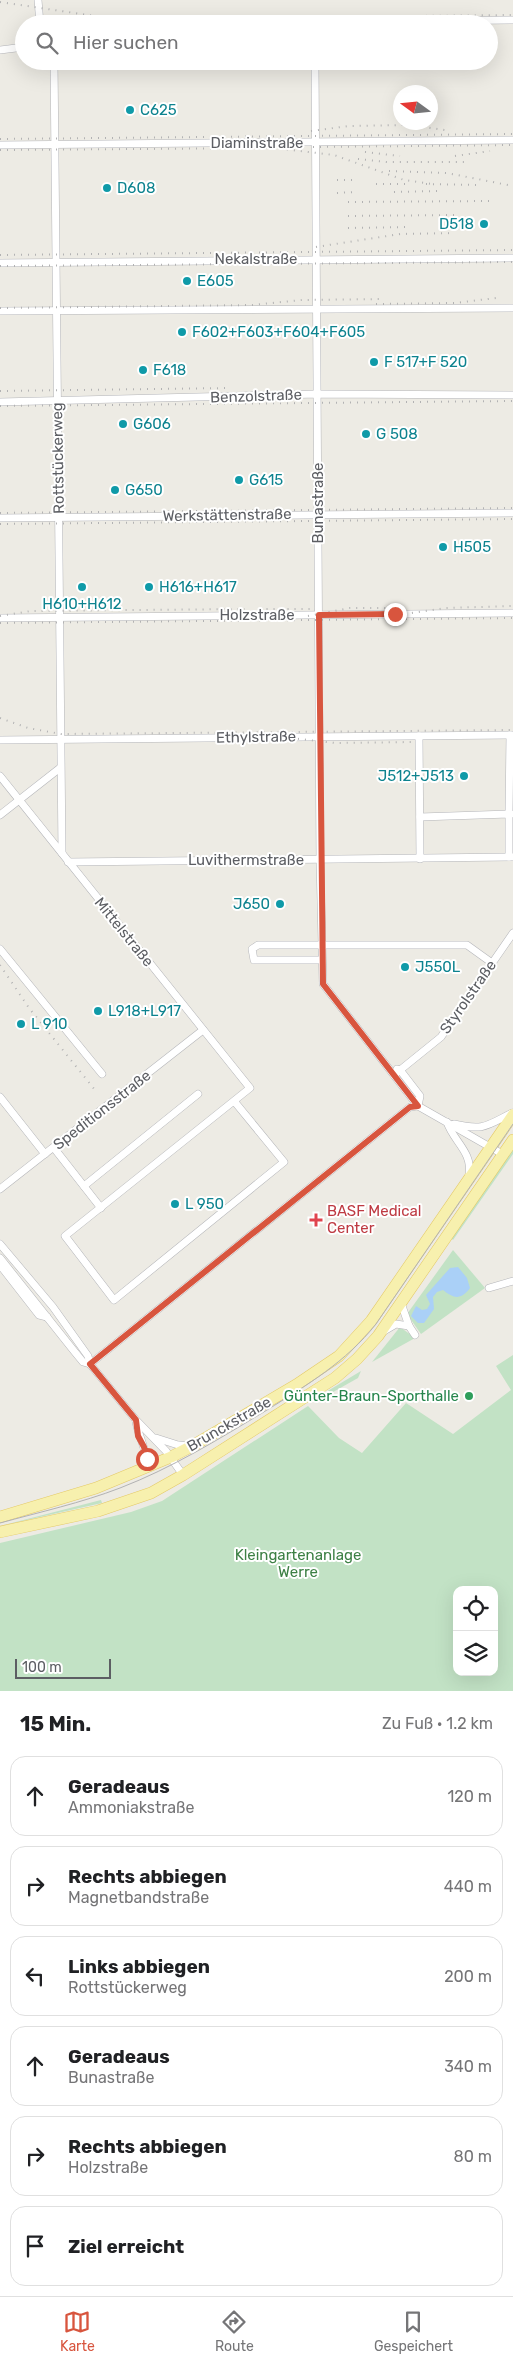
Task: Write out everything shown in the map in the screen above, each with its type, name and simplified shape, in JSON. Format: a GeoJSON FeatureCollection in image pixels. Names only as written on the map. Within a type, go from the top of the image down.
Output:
{"type":"FeatureCollection","features":[{"type":"Feature","properties":{"kind":"main road","name":"Brunckstraße"},"geometry":{"type":"LineString","coordinates":[[0,1517],[96,1488],[143,1470],[194,1446],[318,1371],[356,1339],[404,1273],[513,1114]]}},
{"type":"Feature","properties":{"kind":"main road","name":"Brunckstraße"},"geometry":{"type":"LineString","coordinates":[[0,1532],[124,1504],[151,1494],[183,1476],[335,1378],[357,1359],[378,1336],[513,1140]]}},
{"type":"Feature","properties":{"kind":"street"},"geometry":{"type":"LineString","coordinates":[[38,0],[39,15]]}},
{"type":"Feature","properties":{"kind":"street"},"geometry":{"type":"LineString","coordinates":[[498,20],[513,20]]}},
{"type":"Feature","properties":{"kind":"street"},"geometry":{"type":"LineString","coordinates":[[0,50],[15,49]]}},
{"type":"Feature","properties":{"kind":"street","name":"Rottstückerweg"},"geometry":{"type":"LineString","coordinates":[[54,70],[62,854]]}},
{"type":"Feature","properties":{"kind":"street","name":"Bunastraße"},"geometry":{"type":"LineString","coordinates":[[316,70],[322,945]]}},
{"type":"Feature","properties":{"kind":"street","name":"Diaminstraße"},"geometry":{"type":"LineString","coordinates":[[0,145],[513,140]]}},
{"type":"Feature","properties":{"kind":"street","name":"Nekalstraße"},"geometry":{"type":"LineString","coordinates":[[0,262],[513,258]]}},
{"type":"Feature","properties":{"kind":"street"},"geometry":{"type":"LineString","coordinates":[[0,311],[513,308]]}},
{"type":"Feature","properties":{"kind":"street","name":"Benzolstraße"},"geometry":{"type":"LineString","coordinates":[[0,402],[318,394],[513,394]]}},
{"type":"Feature","properties":{"kind":"street","name":"Werkstättenstraße"},"geometry":{"type":"LineString","coordinates":[[0,518],[513,513]]}},
{"type":"Feature","properties":{"kind":"street","name":"Holzstraße"},"geometry":{"type":"LineString","coordinates":[[0,618],[513,613]]}},
{"type":"Feature","properties":{"kind":"street"},"geometry":{"type":"LineString","coordinates":[[511,735],[511,857]]}},
{"type":"Feature","properties":{"kind":"street","name":"Ethylstraße"},"geometry":{"type":"LineString","coordinates":[[0,740],[511,735]]}},
{"type":"Feature","properties":{"kind":"street"},"geometry":{"type":"LineString","coordinates":[[419,736],[420,859]]}},
{"type":"Feature","properties":{"kind":"street"},"geometry":{"type":"LineString","coordinates":[[0,814],[60,768]]}},
{"type":"Feature","properties":{"kind":"street","name":"Mittelstraße"},"geometry":{"type":"LineString","coordinates":[[0,776],[250,1088],[234,1101]]}},
{"type":"Feature","properties":{"kind":"street"},"geometry":{"type":"LineString","coordinates":[[420,817],[511,814]]}},
{"type":"Feature","properties":{"kind":"street","name":"Luvithermstraße"},"geometry":{"type":"LineString","coordinates":[[68,862],[511,857]]}},
{"type":"Feature","properties":{"kind":"street","name":"Styrolstraße"},"geometry":{"type":"LineString","coordinates":[[397,1072],[441,1037],[513,934]]}},
{"type":"Feature","properties":{"kind":"street"},"geometry":{"type":"LineString","coordinates":[[322,960],[254,960],[252,949],[258,945],[467,945],[492,963]]}},
{"type":"Feature","properties":{"kind":"street"},"geometry":{"type":"LineString","coordinates":[[322,945],[323,984],[387,1066],[397,1072],[418,1106],[504,1155]]}},
{"type":"Feature","properties":{"kind":"street"},"geometry":{"type":"LineString","coordinates":[[0,949],[102,1074]]}},
{"type":"Feature","properties":{"kind":"street","name":"Speditionsstraße"},"geometry":{"type":"LineString","coordinates":[[0,1189],[203,1030]]}},
{"type":"Feature","properties":{"kind":"street"},"geometry":{"type":"LineString","coordinates":[[84,1186],[198,1094]]}},
{"type":"Feature","properties":{"kind":"street"},"geometry":{"type":"LineString","coordinates":[[0,1097],[45,1154]]}},
{"type":"Feature","properties":{"kind":"street"},"geometry":{"type":"LineString","coordinates":[[234,1101],[284,1162],[114,1300],[65,1236],[101,1208],[234,1101]]}},
{"type":"Feature","properties":{"kind":"street"},"geometry":{"type":"LineString","coordinates":[[90,1364],[410,1107],[418,1106]]}},
{"type":"Feature","properties":{"kind":"street"},"geometry":{"type":"LineString","coordinates":[[446,1122],[475,1128],[488,1126],[513,1114]]}},
{"type":"Feature","properties":{"kind":"street"},"geometry":{"type":"LineString","coordinates":[[446,1122],[451,1133],[465,1151],[470,1166],[469,1176]]}},
{"type":"Feature","properties":{"kind":"street"},"geometry":{"type":"LineString","coordinates":[[54,1148],[101,1208]]}},
{"type":"Feature","properties":{"kind":"street"},"geometry":{"type":"LineString","coordinates":[[1,1246],[1,1260],[39,1315],[46,1318],[83,1362],[90,1364]]}},
{"type":"Feature","properties":{"kind":"street"},"geometry":{"type":"LineString","coordinates":[[1,1246],[53,1307],[54,1311],[88,1356],[90,1364],[136,1420],[171,1457],[183,1476]]}},
{"type":"Feature","properties":{"kind":"street"},"geometry":{"type":"LineString","coordinates":[[489,1288],[513,1281]]}},
{"type":"Feature","properties":{"kind":"street"},"geometry":{"type":"LineString","coordinates":[[401,1302],[409,1326],[415,1335]]}},
{"type":"Feature","properties":{"kind":"street"},"geometry":{"type":"LineString","coordinates":[[46,1318],[54,1311]]}},
{"type":"Feature","properties":{"kind":"street"},"geometry":{"type":"LineString","coordinates":[[378,1336],[396,1324],[409,1326]]}},
{"type":"Feature","properties":{"kind":"street"},"geometry":{"type":"LineString","coordinates":[[136,1420],[138,1436],[146,1456],[143,1470]]}},
{"type":"Feature","properties":{"kind":"street"},"geometry":{"type":"LineString","coordinates":[[153,1438],[178,1445],[194,1446]]}},
{"type":"Feature","properties":{"kind":"green space"},"geometry":{"type":"Polygon","coordinates":[[[513,1147],[513,1154],[453,1240],[450,1237],[513,1147]]]}},
{"type":"Feature","properties":{"kind":"green space"},"geometry":{"type":"Polygon","coordinates":[[[453,1250],[485,1288],[421,1334],[407,1314],[453,1250]]]}},
{"type":"Feature","properties":{"kind":"green space"},"geometry":{"type":"Polygon","coordinates":[[[400,1327],[415,1338],[372,1362],[400,1327]]]}},
{"type":"Feature","properties":{"kind":"green space","name":"Kleingartenanlage Werre"},"geometry":{"type":"Polygon","coordinates":[[[513,1355],[513,1691],[0,1691],[0,1543],[131,1512],[162,1501],[308,1406],[339,1438],[362,1453],[406,1403],[453,1434],[511,1390],[496,1366],[513,1355]]]}},
{"type":"Feature","properties":{"kind":"green space"},"geometry":{"type":"Polygon","coordinates":[[[361,1371],[358,1378],[326,1396],[321,1395],[361,1371]]]}},
{"type":"Feature","properties":{"kind":"green space"},"geometry":{"type":"Polygon","coordinates":[[[101,1500],[102,1503],[0,1526],[101,1500]]]}},
{"type":"Feature","properties":{"kind":"water"},"geometry":{"type":"Polygon","coordinates":[[[458,1267],[467,1278],[470,1288],[464,1295],[457,1297],[443,1290],[437,1292],[433,1297],[434,1309],[424,1323],[418,1323],[411,1316],[416,1306],[422,1310],[427,1309],[430,1304],[426,1295],[450,1268],[458,1267]]]}},
{"type":"Feature","properties":{"kind":"tram line"},"geometry":{"type":"LineString","coordinates":[[0,1523],[90,1498],[139,1480],[231,1432],[325,1372],[352,1350],[376,1324],[513,1124]]}},
{"type":"Feature","properties":{"kind":"railway"},"geometry":{"type":"LineString","coordinates":[[0,2],[88,15]]}},
{"type":"Feature","properties":{"kind":"railway"},"geometry":{"type":"LineString","coordinates":[[498,15],[513,15]]}},
{"type":"Feature","properties":{"kind":"railway"},"geometry":{"type":"LineString","coordinates":[[311,131],[349,126],[409,125],[445,130]]}},
{"type":"Feature","properties":{"kind":"railway"},"geometry":{"type":"LineString","coordinates":[[0,139],[513,134]]}},
{"type":"Feature","properties":{"kind":"railway"},"geometry":{"type":"LineString","coordinates":[[313,147],[513,145]]}},
{"type":"Feature","properties":{"kind":"railway"},"geometry":{"type":"LineString","coordinates":[[0,150],[274,148],[334,155],[404,180],[432,184]]}},
{"type":"Feature","properties":{"kind":"railway"},"geometry":{"type":"LineString","coordinates":[[455,156],[490,151]]}},
{"type":"Feature","properties":{"kind":"railway"},"geometry":{"type":"LineString","coordinates":[[365,152],[400,156]]}},
{"type":"Feature","properties":{"kind":"railway"},"geometry":{"type":"LineString","coordinates":[[358,159],[387,162],[468,162]]}},
{"type":"Feature","properties":{"kind":"railway"},"geometry":{"type":"LineString","coordinates":[[389,171],[447,173],[513,186]]}},
{"type":"Feature","properties":{"kind":"railway"},"geometry":{"type":"LineString","coordinates":[[337,180],[355,180]]}},
{"type":"Feature","properties":{"kind":"railway"},"geometry":{"type":"LineString","coordinates":[[376,184],[406,184]]}},
{"type":"Feature","properties":{"kind":"railway"},"geometry":{"type":"LineString","coordinates":[[426,184],[481,185]]}},
{"type":"Feature","properties":{"kind":"railway"},"geometry":{"type":"LineString","coordinates":[[394,192],[437,191]]}},
{"type":"Feature","properties":{"kind":"railway"},"geometry":{"type":"LineString","coordinates":[[337,193],[355,192]]}},
{"type":"Feature","properties":{"kind":"railway"},"geometry":{"type":"LineString","coordinates":[[348,202],[490,201]]}},
{"type":"Feature","properties":{"kind":"railway"},"geometry":{"type":"LineString","coordinates":[[348,216],[454,215]]}},
{"type":"Feature","properties":{"kind":"railway"},"geometry":{"type":"LineString","coordinates":[[348,228],[407,227]]}},
{"type":"Feature","properties":{"kind":"railway"},"geometry":{"type":"LineString","coordinates":[[316,247],[400,234],[455,233]]}},
{"type":"Feature","properties":{"kind":"railway"},"geometry":{"type":"LineString","coordinates":[[0,255],[513,250]]}},
{"type":"Feature","properties":{"kind":"railway"},"geometry":{"type":"LineString","coordinates":[[0,266],[513,262]]}},
{"type":"Feature","properties":{"kind":"railway"},"geometry":{"type":"LineString","coordinates":[[376,304],[455,303],[496,298]]}},
{"type":"Feature","properties":{"kind":"railway"},"geometry":{"type":"LineString","coordinates":[[0,308],[252,305],[302,300],[384,299]]}},
{"type":"Feature","properties":{"kind":"railway"},"geometry":{"type":"LineString","coordinates":[[0,391],[231,388]]}},
{"type":"Feature","properties":{"kind":"railway"},"geometry":{"type":"LineString","coordinates":[[0,406],[513,401]]}},
{"type":"Feature","properties":{"kind":"railway"},"geometry":{"type":"LineString","coordinates":[[0,513],[513,508]]}},
{"type":"Feature","properties":{"kind":"railway"},"geometry":{"type":"LineString","coordinates":[[0,524],[513,519]]}},
{"type":"Feature","properties":{"kind":"railway"},"geometry":{"type":"LineString","coordinates":[[405,614],[446,608],[513,606]]}},
{"type":"Feature","properties":{"kind":"railway"},"geometry":{"type":"LineString","coordinates":[[308,616],[350,608],[386,608]]}},
{"type":"Feature","properties":{"kind":"railway"},"geometry":{"type":"LineString","coordinates":[[0,616],[31,611],[245,609]]}},
{"type":"Feature","properties":{"kind":"railway"},"geometry":{"type":"LineString","coordinates":[[239,614],[266,609],[311,609]]}},
{"type":"Feature","properties":{"kind":"railway"},"geometry":{"type":"LineString","coordinates":[[0,623],[513,618]]}},
{"type":"Feature","properties":{"kind":"railway"},"geometry":{"type":"LineString","coordinates":[[0,718],[28,728],[61,734],[513,730]]}},
{"type":"Feature","properties":{"kind":"railway"},"geometry":{"type":"LineString","coordinates":[[291,738],[335,743],[413,742]]}},
{"type":"Feature","properties":{"kind":"railway"},"geometry":{"type":"LineString","coordinates":[[0,965],[29,1008],[95,1090]]}},
{"type":"Feature","properties":{"kind":"place","name":"C625"},"geometry":{"type":"Point","coordinates":[130,110]}},
{"type":"Feature","properties":{"kind":"place","name":"D608"},"geometry":{"type":"Point","coordinates":[107,188]}},
{"type":"Feature","properties":{"kind":"place","name":"D518"},"geometry":{"type":"Point","coordinates":[484,224]}},
{"type":"Feature","properties":{"kind":"place","name":"E605"},"geometry":{"type":"Point","coordinates":[187,281]}},
{"type":"Feature","properties":{"kind":"place","name":"F602+F603+F604+F605"},"geometry":{"type":"Point","coordinates":[182,332]}},
{"type":"Feature","properties":{"kind":"place","name":"F 517+F 520"},"geometry":{"type":"Point","coordinates":[374,362]}},
{"type":"Feature","properties":{"kind":"place","name":"F618"},"geometry":{"type":"Point","coordinates":[143,370]}},
{"type":"Feature","properties":{"kind":"place","name":"G606"},"geometry":{"type":"Point","coordinates":[123,424]}},
{"type":"Feature","properties":{"kind":"place","name":"G 508"},"geometry":{"type":"Point","coordinates":[366,434]}},
{"type":"Feature","properties":{"kind":"place","name":"G615"},"geometry":{"type":"Point","coordinates":[239,480]}},
{"type":"Feature","properties":{"kind":"place","name":"G650"},"geometry":{"type":"Point","coordinates":[115,490]}},
{"type":"Feature","properties":{"kind":"place","name":"H505"},"geometry":{"type":"Point","coordinates":[443,547]}},
{"type":"Feature","properties":{"kind":"place","name":"H610+H612"},"geometry":{"type":"Point","coordinates":[82,587]}},
{"type":"Feature","properties":{"kind":"place","name":"H616+H617"},"geometry":{"type":"Point","coordinates":[149,587]}},
{"type":"Feature","properties":{"kind":"place","name":"J512+J513"},"geometry":{"type":"Point","coordinates":[464,776]}},
{"type":"Feature","properties":{"kind":"place","name":"J650"},"geometry":{"type":"Point","coordinates":[280,904]}},
{"type":"Feature","properties":{"kind":"place","name":"J550L"},"geometry":{"type":"Point","coordinates":[405,967]}},
{"type":"Feature","properties":{"kind":"place","name":"L918+L917"},"geometry":{"type":"Point","coordinates":[98,1011]}},
{"type":"Feature","properties":{"kind":"place","name":"L 910"},"geometry":{"type":"Point","coordinates":[21,1024]}},
{"type":"Feature","properties":{"kind":"place","name":"L 950"},"geometry":{"type":"Point","coordinates":[175,1204]}},
{"type":"Feature","properties":{"kind":"place","name":"BASF Medical Center"},"geometry":{"type":"Point","coordinates":[316,1220]}},
{"type":"Feature","properties":{"kind":"place","name":"Günter-Braun-Sporthalle"},"geometry":{"type":"Point","coordinates":[469,1396]}},
{"type":"Feature","properties":{"kind":"route"},"geometry":{"type":"LineString","coordinates":[[147,1459],[144,1447],[138,1436],[136,1420],[90,1364],[410,1107],[418,1106],[323,984],[320,860],[319,615],[395,614]]}}]}
